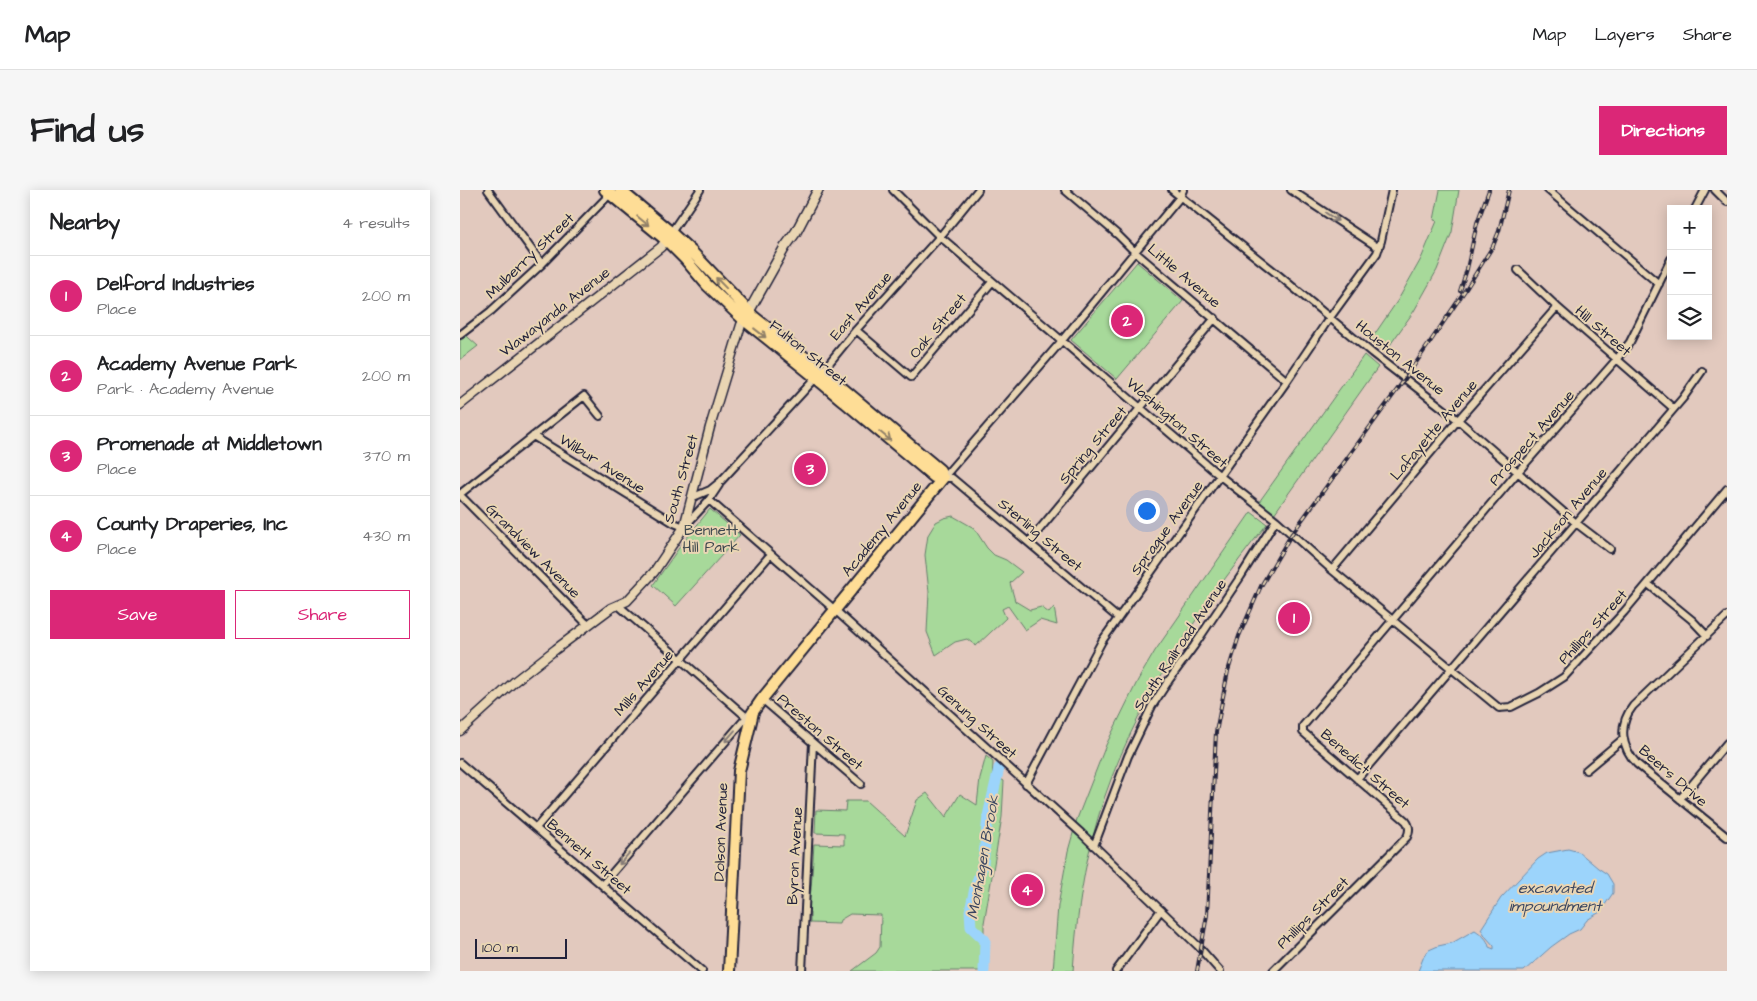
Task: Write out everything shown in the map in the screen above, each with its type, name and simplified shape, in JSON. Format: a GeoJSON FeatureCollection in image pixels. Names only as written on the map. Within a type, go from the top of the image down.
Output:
{"type":"FeatureCollection","features":[{"type":"Feature","properties":{"kind":"main road","name":"South Street"},"geometry":{"type":"LineString","coordinates":[[746,316],[784,247],[796,232],[818,190]]}},
{"type":"Feature","properties":{"kind":"main road","name":"Fulton Street"},"geometry":{"type":"LineString","coordinates":[[612,191],[668,236],[708,285],[819,375],[934,477],[941,476]]}},
{"type":"Feature","properties":{"kind":"main road","name":"Academy Avenue"},"geometry":{"type":"LineString","coordinates":[[762,699],[941,476]]}},
{"type":"Feature","properties":{"kind":"main road","name":"Dolson Avenue"},"geometry":{"type":"LineString","coordinates":[[729,971],[739,771],[749,719],[762,699]]}},
{"type":"Feature","properties":{"kind":"street"},"geometry":{"type":"LineString","coordinates":[[488,190],[542,264]]}},
{"type":"Feature","properties":{"kind":"street"},"geometry":{"type":"LineString","coordinates":[[668,236],[700,190]]}},
{"type":"Feature","properties":{"kind":"street","name":"Washington Street"},"geometry":{"type":"LineString","coordinates":[[892,190],[992,282],[1220,476],[1276,520],[1332,570],[1450,669]]}},
{"type":"Feature","properties":{"kind":"street","name":"East Avenue"},"geometry":{"type":"LineString","coordinates":[[691,498],[710,490],[721,481],[819,375],[978,190]]}},
{"type":"Feature","properties":{"kind":"street","name":"Little Avenue"},"geometry":{"type":"LineString","coordinates":[[1065,190],[1287,381]]}},
{"type":"Feature","properties":{"kind":"street","name":"Houston Avenue"},"geometry":{"type":"LineString","coordinates":[[1172,190],[1372,353],[1458,420],[1517,473],[1610,549]]}},
{"type":"Feature","properties":{"kind":"street","name":"Academy Avenue"},"geometry":{"type":"LineString","coordinates":[[941,476],[1062,340],[1180,197],[1183,190]]}},
{"type":"Feature","properties":{"kind":"street"},"geometry":{"type":"LineString","coordinates":[[1291,190],[1379,248]]}},
{"type":"Feature","properties":{"kind":"street","name":"Sprague Avenue"},"geometry":{"type":"LineString","coordinates":[[1026,784],[1102,642],[1379,248],[1392,190]]}},
{"type":"Feature","properties":{"kind":"street"},"geometry":{"type":"LineString","coordinates":[[1548,190],[1659,284]]}},
{"type":"Feature","properties":{"kind":"street"},"geometry":{"type":"LineString","coordinates":[[1697,205],[1704,190]]}},
{"type":"Feature","properties":{"kind":"street"},"geometry":{"type":"LineString","coordinates":[[1716,190],[1727,202]]}},
{"type":"Feature","properties":{"kind":"street","name":"Mulberry Street"},"geometry":{"type":"LineString","coordinates":[[460,335],[542,264],[612,191]]}},
{"type":"Feature","properties":{"kind":"street","name":"Wawayanda Avenue"},"geometry":{"type":"LineString","coordinates":[[460,405],[661,247],[668,236]]}},
{"type":"Feature","properties":{"kind":"street","name":"Prospect Avenue"},"geometry":{"type":"LineString","coordinates":[[1302,731],[1304,724],[1392,620],[1616,360],[1630,342],[1667,267]]}},
{"type":"Feature","properties":{"kind":"street","name":"Hill Street"},"geometry":{"type":"LineString","coordinates":[[1518,270],[1616,360],[1673,408]]}},
{"type":"Feature","properties":{"kind":"street","name":"Oak Street"},"geometry":{"type":"LineString","coordinates":[[856,330],[911,377],[992,282]]}},
{"type":"Feature","properties":{"kind":"street","name":"Lafayette Avenue"},"geometry":{"type":"LineString","coordinates":[[1332,570],[1458,420],[1557,307]]}},
{"type":"Feature","properties":{"kind":"street","name":"South Street"},"geometry":{"type":"LineString","coordinates":[[460,731],[515,681],[588,625],[627,601],[654,572],[684,527],[713,419],[746,316]]}},
{"type":"Feature","properties":{"kind":"street","name":"Spring Street"},"geometry":{"type":"LineString","coordinates":[[1029,542],[1215,318]]}},
{"type":"Feature","properties":{"kind":"street","name":"Jackson Avenue"},"geometry":{"type":"LineString","coordinates":[[1357,779],[1683,398],[1702,372]]}},
{"type":"Feature","properties":{"kind":"street"},"geometry":{"type":"LineString","coordinates":[[460,494],[584,396],[600,416]]}},
{"type":"Feature","properties":{"kind":"street","name":"Wilbur Avenue"},"geometry":{"type":"LineString","coordinates":[[533,436],[674,523],[684,527]]}},
{"type":"Feature","properties":{"kind":"street","name":"Sterling Street"},"geometry":{"type":"LineString","coordinates":[[941,476],[952,478],[1118,618]]}},
{"type":"Feature","properties":{"kind":"street","name":"East Avenue"},"geometry":{"type":"LineString","coordinates":[[684,527],[709,500],[721,481]]}},
{"type":"Feature","properties":{"kind":"street","name":"Phillips Street"},"geometry":{"type":"LineString","coordinates":[[1450,669],[1495,706],[1511,707],[1539,694],[1564,677],[1587,654],[1648,584],[1727,488]]}},
{"type":"Feature","properties":{"kind":"street","name":"Grandview Avenue"},"geometry":{"type":"LineString","coordinates":[[460,494],[588,625]]}},
{"type":"Feature","properties":{"kind":"street","name":"Genung Street"},"geometry":{"type":"LineString","coordinates":[[709,500],[835,610],[1094,846],[1198,946],[1220,971]]}},
{"type":"Feature","properties":{"kind":"street","name":"South Railroad Avenue"},"geometry":{"type":"LineString","coordinates":[[1094,846],[1128,756],[1152,706],[1241,576],[1276,520]]}},
{"type":"Feature","properties":{"kind":"street","name":"Mills Avenue"},"geometry":{"type":"LineString","coordinates":[[536,828],[771,554]]}},
{"type":"Feature","properties":{"kind":"street"},"geometry":{"type":"LineString","coordinates":[[1648,584],[1692,620],[1706,636],[1727,616]]}},
{"type":"Feature","properties":{"kind":"street"},"geometry":{"type":"LineString","coordinates":[[602,885],[749,719],[618,605]]}},
{"type":"Feature","properties":{"kind":"street","name":"Beers Drive"},"geometry":{"type":"LineString","coordinates":[[1706,636],[1633,706],[1624,722],[1623,739],[1628,753],[1637,764],[1727,837]]}},
{"type":"Feature","properties":{"kind":"street","name":"Preston Street"},"geometry":{"type":"LineString","coordinates":[[762,699],[861,784]]}},
{"type":"Feature","properties":{"kind":"street","name":"Benedict Street"},"geometry":{"type":"LineString","coordinates":[[1302,731],[1406,821],[1410,829]]}},
{"type":"Feature","properties":{"kind":"street"},"geometry":{"type":"LineString","coordinates":[[1586,770],[1623,739]]}},
{"type":"Feature","properties":{"kind":"street","name":"Byron Avenue"},"geometry":{"type":"LineString","coordinates":[[802,971],[813,743]]}},
{"type":"Feature","properties":{"kind":"street"},"geometry":{"type":"LineString","coordinates":[[1680,799],[1727,743]]}},
{"type":"Feature","properties":{"kind":"street","name":"Bennett Street"},"geometry":{"type":"LineString","coordinates":[[460,763],[702,971]]}},
{"type":"Feature","properties":{"kind":"street","name":"Phillips Street"},"geometry":{"type":"LineString","coordinates":[[1273,971],[1407,837],[1410,829]]}},
{"type":"Feature","properties":{"kind":"street"},"geometry":{"type":"LineString","coordinates":[[1116,971],[1161,910]]}},
{"type":"Feature","properties":{"kind":"green space"},"geometry":{"type":"Polygon","coordinates":[[[1440,190],[1459,190],[1452,232],[1437,270],[1414,311],[1385,352],[1370,341],[1398,300],[1421,259],[1437,221],[1434,220],[1440,190]]]}},
{"type":"Feature","properties":{"kind":"green space"},"geometry":{"type":"Polygon","coordinates":[[[1137,262],[1183,301],[1117,379],[1071,340],[1137,262]]]}},
{"type":"Feature","properties":{"kind":"green space"},"geometry":{"type":"Polygon","coordinates":[[[460,330],[478,346],[460,360],[460,330]]]}},
{"type":"Feature","properties":{"kind":"green space"},"geometry":{"type":"Polygon","coordinates":[[[1364,355],[1378,367],[1274,514],[1259,502],[1364,355]]]}},
{"type":"Feature","properties":{"kind":"green space","name":"Bennett Hill Park"},"geometry":{"type":"Polygon","coordinates":[[[710,509],[740,535],[676,606],[653,585],[681,545],[710,509]]]}},
{"type":"Feature","properties":{"kind":"green space"},"geometry":{"type":"Polygon","coordinates":[[[1251,512],[1267,524],[1187,634],[1140,713],[1121,755],[1105,797],[1088,856],[1080,905],[1073,971],[1053,971],[1058,906],[1068,851],[1077,819],[1106,745],[1138,680],[1155,651],[1251,512]]]}},
{"type":"Feature","properties":{"kind":"green space"},"geometry":{"type":"Polygon","coordinates":[[[953,516],[974,528],[994,555],[1006,560],[1022,572],[1010,583],[1015,601],[1030,610],[1041,607],[1049,613],[1054,607],[1057,625],[1040,620],[1025,630],[1008,606],[1002,609],[1006,618],[976,646],[967,639],[955,642],[936,655],[927,632],[929,592],[925,555],[928,535],[936,522],[953,516]]]}},
{"type":"Feature","properties":{"kind":"green space"},"geometry":{"type":"Polygon","coordinates":[[[986,756],[993,762],[992,784],[997,777],[1004,781],[1002,817],[984,923],[987,971],[852,971],[876,953],[880,947],[881,915],[850,914],[840,920],[839,924],[810,923],[810,912],[807,911],[811,890],[814,844],[844,845],[844,834],[815,833],[816,810],[845,811],[846,801],[866,801],[905,836],[917,800],[927,793],[946,817],[960,794],[977,805],[980,778],[986,756]]]}},
{"type":"Feature","properties":{"kind":"water","name":"excavated impoundment"},"geometry":{"type":"Polygon","coordinates":[[[1568,849],[1579,852],[1607,874],[1613,884],[1613,893],[1600,912],[1587,920],[1580,929],[1569,934],[1551,947],[1524,971],[1418,971],[1424,956],[1429,950],[1452,943],[1475,930],[1486,939],[1489,947],[1494,949],[1494,946],[1481,929],[1501,898],[1538,859],[1547,853],[1568,849]]]}},
{"type":"Feature","properties":{"kind":"waterway","name":"Monhagen Brook"},"geometry":{"type":"LineString","coordinates":[[984,971],[985,940],[971,927],[970,911],[983,864],[988,816],[999,768]]}},
{"type":"Feature","properties":{"kind":"railway"},"geometry":{"type":"LineString","coordinates":[[1460,291],[1477,223],[1489,190]]}},
{"type":"Feature","properties":{"kind":"railway"},"geometry":{"type":"LineString","coordinates":[[1197,971],[1207,915],[1216,732],[1228,671],[1239,636],[1261,586],[1291,535],[1405,379],[1493,246],[1499,231],[1509,190]]}},
{"type":"Feature","properties":{"kind":"place","name":"Academy Avenue Park"},"geometry":{"type":"Point","coordinates":[1127,321]}},
{"type":"Feature","properties":{"kind":"place","name":"Promenade at Middletown"},"geometry":{"type":"Point","coordinates":[810,469]}},
{"type":"Feature","properties":{"kind":"place","name":"Delford Industries"},"geometry":{"type":"Point","coordinates":[1294,618]}},
{"type":"Feature","properties":{"kind":"place","name":"County Draperies, Inc"},"geometry":{"type":"Point","coordinates":[1027,890]}}]}
